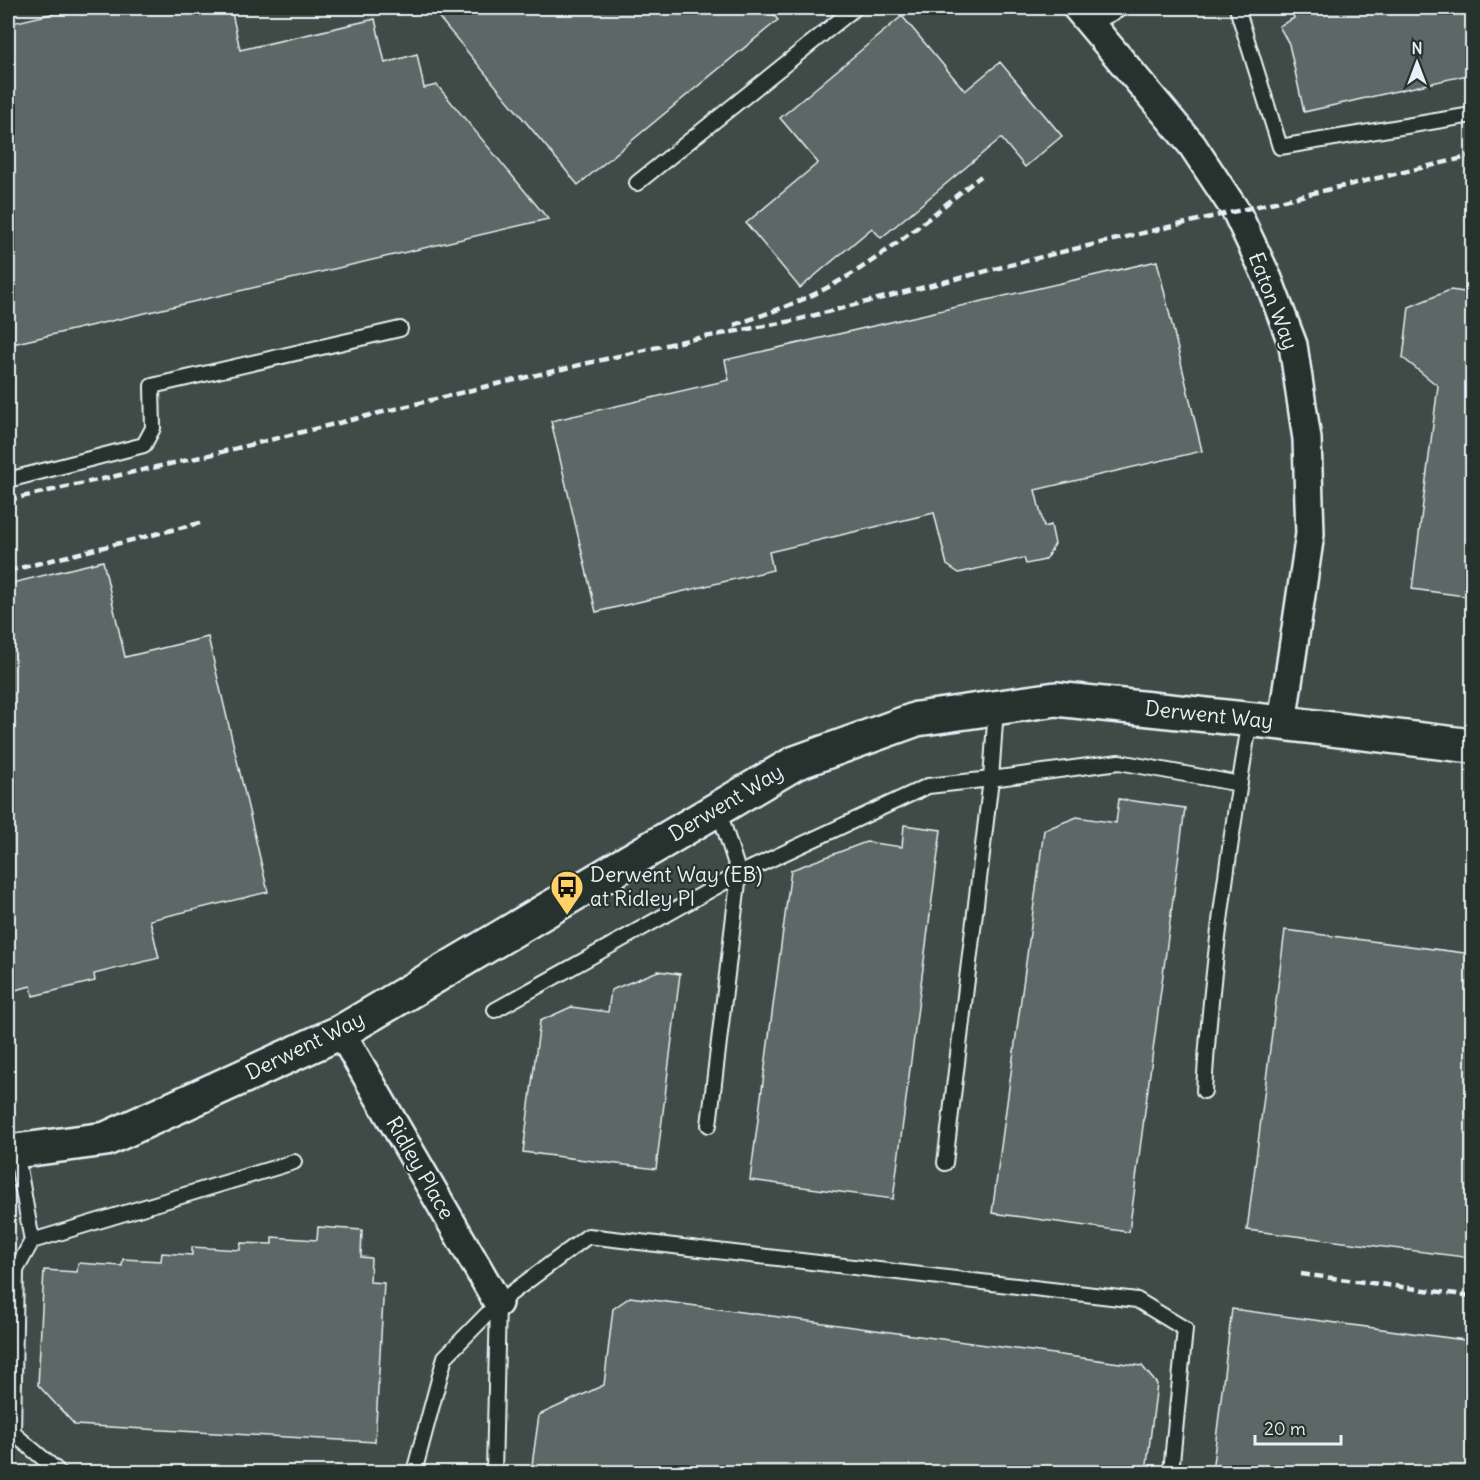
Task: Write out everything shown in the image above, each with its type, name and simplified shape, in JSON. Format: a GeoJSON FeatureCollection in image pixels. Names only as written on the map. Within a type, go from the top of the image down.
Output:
{"type":"FeatureCollection","features":[{"type":"Feature","properties":{"kind":"street","name":"Eaton Way"},"geometry":{"type":"LineString","coordinates":[[1084,16],[1192,145],[1237,213],[1268,279],[1293,345],[1307,439],[1310,534],[1282,723]]}},
{"type":"Feature","properties":{"kind":"street","name":"Derwent Way"},"geometry":{"type":"LineString","coordinates":[[12,1152],[106,1139],[341,1032],[795,763],[917,719],[1056,699],[1473,746]]}},
{"type":"Feature","properties":{"kind":"street","name":"Ridley Place"},"geometry":{"type":"LineString","coordinates":[[341,1032],[498,1303]]}},
{"type":"Feature","properties":{"kind":"lane"},"geometry":{"type":"LineString","coordinates":[[637,183],[855,8]]}},
{"type":"Feature","properties":{"kind":"lane"},"geometry":{"type":"LineString","coordinates":[[1084,16],[1122,8]]}},
{"type":"Feature","properties":{"kind":"lane"},"geometry":{"type":"LineString","coordinates":[[1237,8],[1280,147],[1473,115]]}},
{"type":"Feature","properties":{"kind":"lane"},"geometry":{"type":"LineString","coordinates":[[8,480],[144,445],[153,428],[152,387],[400,328]]}},
{"type":"Feature","properties":{"kind":"lane"},"geometry":{"type":"LineString","coordinates":[[945,1163],[991,779],[996,708]]}},
{"type":"Feature","properties":{"kind":"lane"},"geometry":{"type":"LineString","coordinates":[[1203,1091],[1207,1038],[1250,720]]}},
{"type":"Feature","properties":{"kind":"lane"},"geometry":{"type":"LineString","coordinates":[[495,1010],[739,874],[928,786],[1119,762],[1240,784]]}},
{"type":"Feature","properties":{"kind":"lane"},"geometry":{"type":"LineString","coordinates":[[709,1125],[739,874],[718,808]]}},
{"type":"Feature","properties":{"kind":"lane"},"geometry":{"type":"LineString","coordinates":[[12,1152],[32,1241],[16,1270],[13,1434],[59,1473]]}},
{"type":"Feature","properties":{"kind":"lane"},"geometry":{"type":"LineString","coordinates":[[32,1241],[294,1162]]}},
{"type":"Feature","properties":{"kind":"lane"},"geometry":{"type":"LineString","coordinates":[[414,1473],[445,1357],[498,1303],[588,1236],[1137,1300],[1185,1329],[1172,1473]]}},
{"type":"Feature","properties":{"kind":"lane"},"geometry":{"type":"LineString","coordinates":[[494,1473],[498,1303]]}},
{"type":"Feature","properties":{"kind":"shaded area"},"geometry":{"type":"Polygon","coordinates":[[[8,8],[1472,8],[1472,1472],[8,1472],[8,8]]]}},
{"type":"Feature","properties":{"kind":"building"},"geometry":{"type":"Polygon","coordinates":[[[77,8],[231,8],[240,50],[375,19],[385,63],[417,54],[424,88],[437,85],[548,219],[8,345],[8,24],[77,8]]]}},
{"type":"Feature","properties":{"kind":"building"},"geometry":{"type":"Polygon","coordinates":[[[431,8],[776,8],[771,12],[778,20],[578,185],[431,8]]]}},
{"type":"Feature","properties":{"kind":"building"},"geometry":{"type":"Polygon","coordinates":[[[1292,8],[1472,8],[1472,74],[1304,112],[1289,44],[1279,26],[1294,18],[1292,8]]]}},
{"type":"Feature","properties":{"kind":"building"},"geometry":{"type":"Polygon","coordinates":[[[902,16],[965,91],[1000,62],[1062,136],[1025,167],[1001,138],[881,238],[872,228],[800,288],[746,223],[818,163],[780,118],[902,16]]]}},
{"type":"Feature","properties":{"kind":"building"},"geometry":{"type":"Polygon","coordinates":[[[1157,261],[1202,451],[1035,490],[1044,527],[1051,525],[1055,544],[1045,560],[1026,564],[1024,558],[959,573],[947,565],[934,513],[769,552],[773,570],[596,612],[551,421],[729,380],[725,360],[1157,261]]]}},
{"type":"Feature","properties":{"kind":"building"},"geometry":{"type":"Polygon","coordinates":[[[1450,290],[1472,293],[1472,597],[1412,589],[1438,386],[1403,358],[1409,307],[1450,290]]]}},
{"type":"Feature","properties":{"kind":"building"},"geometry":{"type":"Polygon","coordinates":[[[103,561],[125,657],[208,637],[268,892],[150,920],[159,958],[94,974],[95,981],[33,996],[31,986],[8,992],[8,584],[103,561]]]}},
{"type":"Feature","properties":{"kind":"building"},"geometry":{"type":"Polygon","coordinates":[[[1119,799],[1185,808],[1129,1232],[992,1213],[1044,830],[1077,817],[1116,823],[1119,799]]]}},
{"type":"Feature","properties":{"kind":"building"},"geometry":{"type":"Polygon","coordinates":[[[904,825],[941,830],[893,1199],[750,1180],[791,870],[866,842],[902,847],[904,825]]]}},
{"type":"Feature","properties":{"kind":"building"},"geometry":{"type":"Polygon","coordinates":[[[1285,930],[1472,954],[1472,1258],[1247,1230],[1285,930]]]}},
{"type":"Feature","properties":{"kind":"building"},"geometry":{"type":"Polygon","coordinates":[[[658,971],[680,974],[656,1169],[523,1152],[540,1021],[571,1007],[608,1012],[611,990],[658,971]]]}},
{"type":"Feature","properties":{"kind":"building"},"geometry":{"type":"Polygon","coordinates":[[[318,1227],[362,1230],[361,1257],[371,1258],[370,1282],[384,1283],[375,1442],[75,1425],[38,1385],[44,1270],[77,1272],[78,1263],[122,1266],[123,1259],[161,1261],[162,1253],[192,1255],[192,1247],[240,1250],[241,1243],[272,1244],[272,1237],[317,1240],[318,1227]]]}},
{"type":"Feature","properties":{"kind":"building"},"geometry":{"type":"Polygon","coordinates":[[[630,1297],[1142,1366],[1157,1384],[1146,1472],[646,1472],[620,1469],[620,1472],[531,1472],[539,1415],[604,1385],[613,1309],[630,1297]]]}},
{"type":"Feature","properties":{"kind":"building"},"geometry":{"type":"Polygon","coordinates":[[[1232,1309],[1472,1341],[1472,1472],[1212,1472],[1232,1309]]]}},
{"type":"Feature","properties":{"kind":"railway"},"geometry":{"type":"LineString","coordinates":[[8,500],[201,457],[480,388],[688,340],[792,321],[1053,254],[1472,156]]}},
{"type":"Feature","properties":{"kind":"railway"},"geometry":{"type":"LineString","coordinates":[[734,325],[799,301],[856,272],[981,176]]}},
{"type":"Feature","properties":{"kind":"railway"},"geometry":{"type":"LineString","coordinates":[[8,571],[200,523]]}},
{"type":"Feature","properties":{"kind":"railway"},"geometry":{"type":"LineString","coordinates":[[1301,1274],[1472,1296]]}},
{"type":"Feature","properties":{"kind":"place","name":"Derwent Way (EB) at Ridley Pl"},"geometry":{"type":"Point","coordinates":[567,916]}}]}
